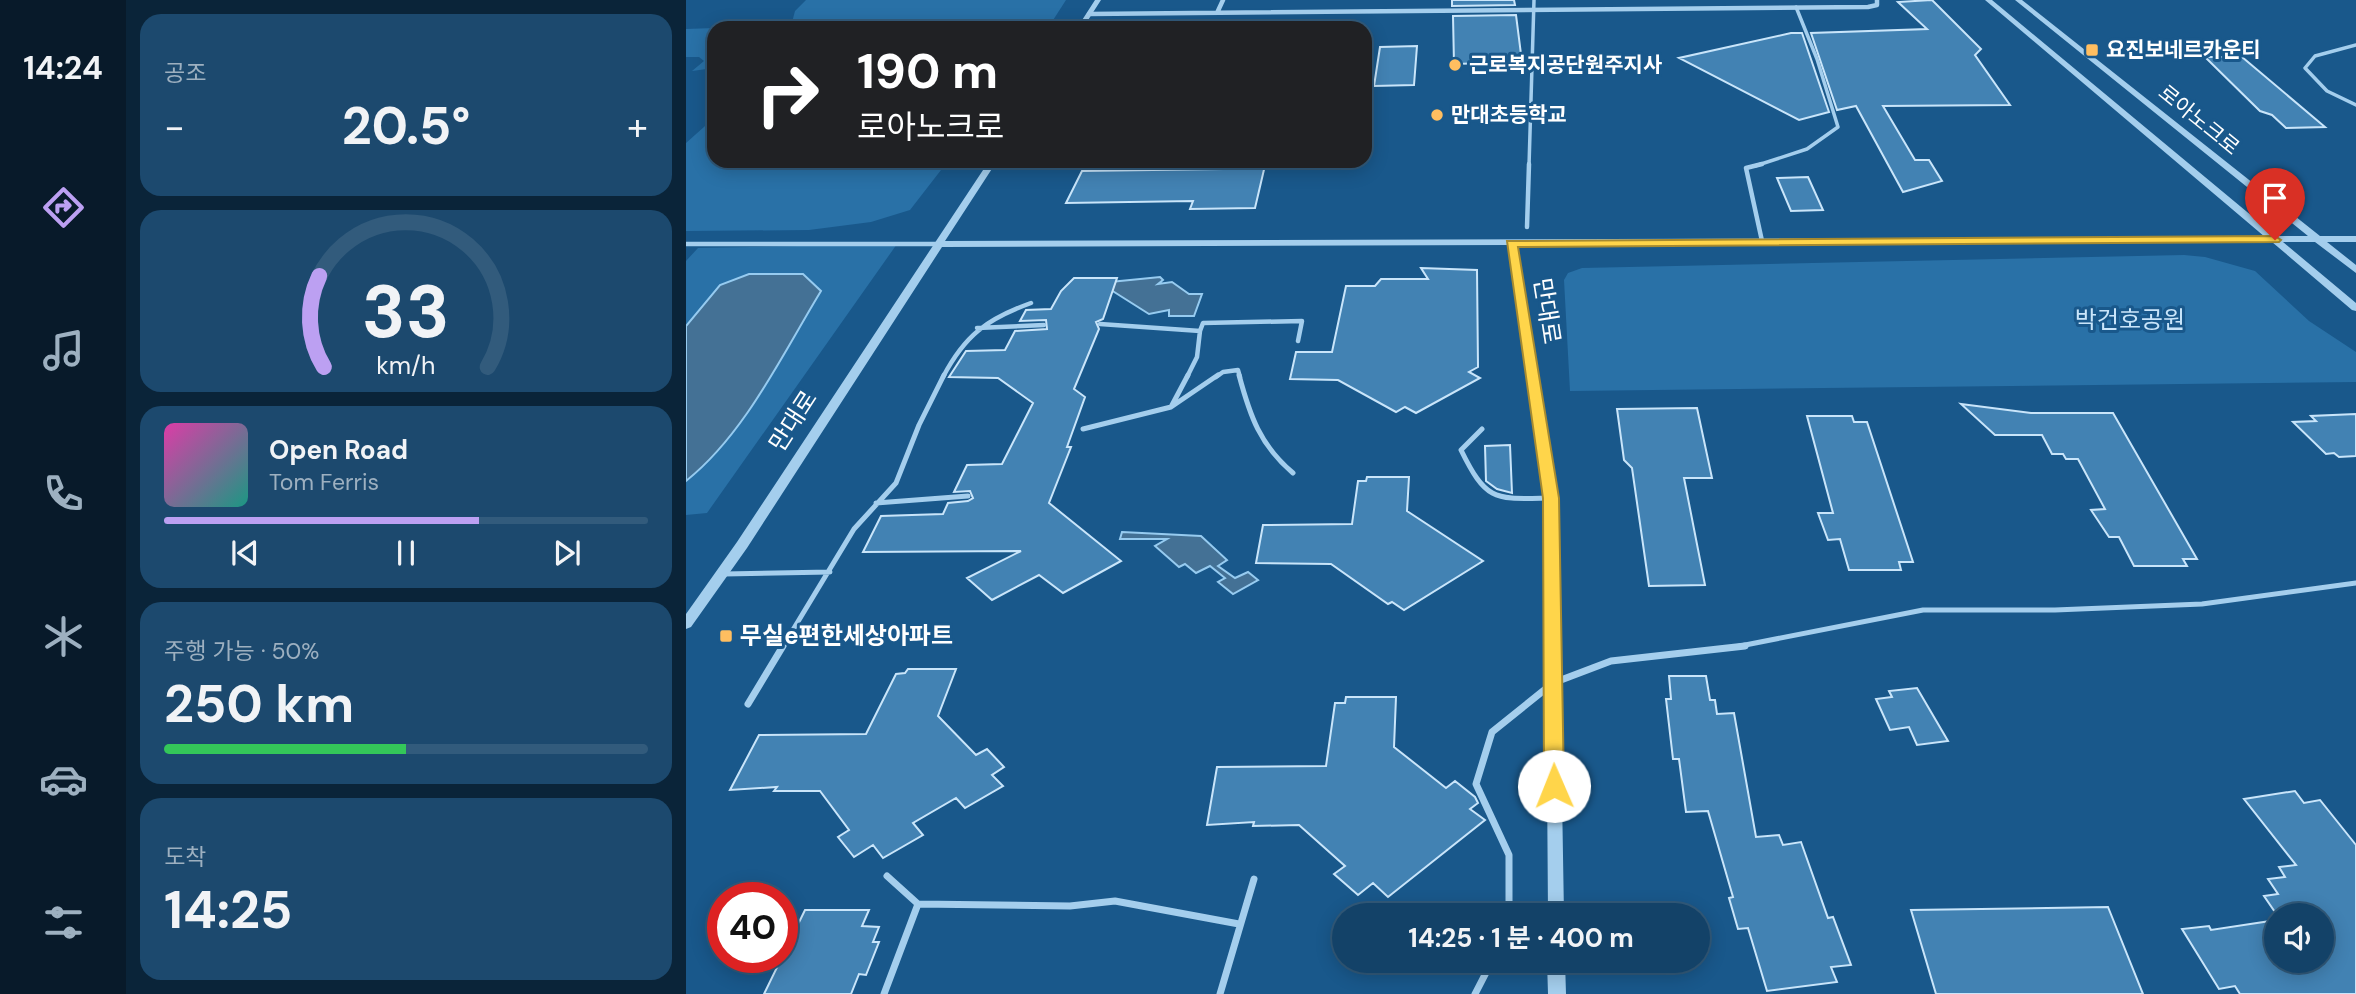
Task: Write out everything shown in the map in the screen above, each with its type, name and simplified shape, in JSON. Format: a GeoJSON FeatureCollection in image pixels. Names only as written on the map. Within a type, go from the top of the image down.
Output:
{"type":"FeatureCollection","features":[{"type":"Feature","properties":{"kind":"street"},"geometry":{"type":"LineString","coordinates":[[1084,21],[1098,0]]}},
{"type":"Feature","properties":{"kind":"street"},"geometry":{"type":"LineString","coordinates":[[1217,13],[1223,0]]}},
{"type":"Feature","properties":{"kind":"street"},"geometry":{"type":"LineString","coordinates":[[1425,0],[1425,11]]}},
{"type":"Feature","properties":{"kind":"street"},"geometry":{"type":"LineString","coordinates":[[1527,227],[1534,0]]}},
{"type":"Feature","properties":{"kind":"street"},"geometry":{"type":"LineString","coordinates":[[1637,0],[1640,9]]}},
{"type":"Feature","properties":{"kind":"street"},"geometry":{"type":"LineString","coordinates":[[1089,14],[1868,7],[1877,5],[1877,0]]}},
{"type":"Feature","properties":{"kind":"street","name":"로아노크로"},"geometry":{"type":"LineString","coordinates":[[1988,0],[2356,307]]}},
{"type":"Feature","properties":{"kind":"street","name":"로아노크로"},"geometry":{"type":"LineString","coordinates":[[2018,0],[2356,270]]}},
{"type":"Feature","properties":{"kind":"street","name":"만대로"},"geometry":{"type":"LineString","coordinates":[[686,624],[988,168]]}},
{"type":"Feature","properties":{"kind":"street"},"geometry":{"type":"LineString","coordinates":[[939,244],[2356,239]]}},
{"type":"Feature","properties":{"kind":"street","name":"만대로"},"geometry":{"type":"LineString","coordinates":[[1512,243],[1551,498],[1556,903]]}},
{"type":"Feature","properties":{"kind":"street"},"geometry":{"type":"LineString","coordinates":[[1556,973],[1556,994]]}},
{"type":"Feature","properties":{"kind":"lane"},"geometry":{"type":"LineString","coordinates":[[1762,241],[1746,168],[1794,156],[1824,142],[1838,127],[1817,60],[1796,7]]}},
{"type":"Feature","properties":{"kind":"lane"},"geometry":{"type":"LineString","coordinates":[[2356,46],[2315,56],[2305,68],[2327,91],[2356,105]]}},
{"type":"Feature","properties":{"kind":"lane"},"geometry":{"type":"LineString","coordinates":[[686,244],[939,244]]}},
{"type":"Feature","properties":{"kind":"lane"},"geometry":{"type":"LineString","coordinates":[[748,704],[854,529],[896,482],[919,425],[958,348],[977,328],[1008,308],[1031,303]]}},
{"type":"Feature","properties":{"kind":"lane"},"geometry":{"type":"LineString","coordinates":[[1171,407],[1175,393],[1195,364],[1203,323],[1302,321],[1298,341]]}},
{"type":"Feature","properties":{"kind":"lane"},"geometry":{"type":"LineString","coordinates":[[1100,324],[1200,331]]}},
{"type":"Feature","properties":{"kind":"lane"},"geometry":{"type":"LineString","coordinates":[[977,328],[1044,325]]}},
{"type":"Feature","properties":{"kind":"lane"},"geometry":{"type":"LineString","coordinates":[[1083,429],[1171,407],[1223,372],[1238,370],[1256,435],[1271,457],[1293,474]]}},
{"type":"Feature","properties":{"kind":"lane"},"geometry":{"type":"LineString","coordinates":[[1482,429],[1461,450],[1479,488],[1499,498],[1551,498]]}},
{"type":"Feature","properties":{"kind":"lane"},"geometry":{"type":"LineString","coordinates":[[876,503],[968,496]]}},
{"type":"Feature","properties":{"kind":"lane"},"geometry":{"type":"LineString","coordinates":[[721,574],[830,572]]}},
{"type":"Feature","properties":{"kind":"lane"},"geometry":{"type":"LineString","coordinates":[[1509,903],[1509,855],[1476,784],[1492,732],[1552,683],[1611,661],[1744,646],[1923,610],[2055,610],[2202,604],[2356,583]]}},
{"type":"Feature","properties":{"kind":"lane"},"geometry":{"type":"LineString","coordinates":[[887,876],[918,904],[1070,906],[1115,901],[1239,924]]}},
{"type":"Feature","properties":{"kind":"lane"},"geometry":{"type":"LineString","coordinates":[[1220,994],[1254,879]]}},
{"type":"Feature","properties":{"kind":"lane"},"geometry":{"type":"LineString","coordinates":[[884,994],[918,904]]}},
{"type":"Feature","properties":{"kind":"lane"},"geometry":{"type":"LineString","coordinates":[[1475,994],[1486,973]]}},
{"type":"Feature","properties":{"kind":"green space"},"geometry":{"type":"Polygon","coordinates":[[[806,0],[1066,0],[1052,21],[792,21],[795,11],[806,0]]]}},
{"type":"Feature","properties":{"kind":"green space"},"geometry":{"type":"Polygon","coordinates":[[[707,28],[707,69],[692,71],[704,61],[699,57],[686,57],[686,29],[707,28]]]}},
{"type":"Feature","properties":{"kind":"green space"},"geometry":{"type":"Polygon","coordinates":[[[707,124],[707,168],[943,168],[910,210],[871,222],[809,230],[686,231],[686,143],[707,124]]]}},
{"type":"Feature","properties":{"kind":"green space"},"geometry":{"type":"Polygon","coordinates":[[[897,244],[707,513],[686,515],[686,261],[698,248],[897,244]]]}},
{"type":"Feature","properties":{"kind":"green space","name":"박건호공원"},"geometry":{"type":"Polygon","coordinates":[[[2184,255],[2205,257],[2255,271],[2309,321],[2356,352],[2356,382],[1570,391],[1564,280],[1568,273],[1582,268],[2184,255]]]}},
{"type":"Feature","properties":{"kind":"shaded area"},"geometry":{"type":"Polygon","coordinates":[[[749,274],[803,274],[821,291],[744,417],[707,462],[686,481],[686,326],[720,285],[749,274]]]}},
{"type":"Feature","properties":{"kind":"shaded area"},"geometry":{"type":"Polygon","coordinates":[[[1160,277],[1163,280],[1158,284],[1172,282],[1189,294],[1202,294],[1194,316],[1169,316],[1169,310],[1149,314],[1100,283],[1160,277]]]}},
{"type":"Feature","properties":{"kind":"shaded area"},"geometry":{"type":"Polygon","coordinates":[[[1122,532],[1201,536],[1227,560],[1218,566],[1235,578],[1248,572],[1258,580],[1233,594],[1218,582],[1225,578],[1210,566],[1196,573],[1185,564],[1179,567],[1155,546],[1167,539],[1120,539],[1122,532]]]}},
{"type":"Feature","properties":{"kind":"building"},"geometry":{"type":"Polygon","coordinates":[[[1452,0],[1514,0],[1515,5],[1452,6],[1452,0]]]}},
{"type":"Feature","properties":{"kind":"building"},"geometry":{"type":"Polygon","coordinates":[[[1932,0],[1981,49],[1975,55],[2010,105],[1883,106],[1915,160],[1929,160],[1942,181],[1903,192],[1856,106],[1837,110],[1811,33],[1927,29],[1898,2],[1932,0]]]}},
{"type":"Feature","properties":{"kind":"building"},"geometry":{"type":"Polygon","coordinates":[[[1516,15],[1522,62],[1454,64],[1453,16],[1516,15]]]}},
{"type":"Feature","properties":{"kind":"building"},"geometry":{"type":"Polygon","coordinates":[[[1791,33],[1802,33],[1829,112],[1799,120],[1679,58],[1791,33]]]}},
{"type":"Feature","properties":{"kind":"building"},"geometry":{"type":"Polygon","coordinates":[[[1417,46],[1414,85],[1374,86],[1380,47],[1417,46]]]}},
{"type":"Feature","properties":{"kind":"building"},"geometry":{"type":"Polygon","coordinates":[[[2205,57],[2242,57],[2325,127],[2286,128],[2272,115],[2260,111],[2205,57]]]}},
{"type":"Feature","properties":{"kind":"building"},"geometry":{"type":"Polygon","coordinates":[[[1264,168],[1255,208],[1190,209],[1193,201],[1066,203],[1082,171],[1264,168]]]}},
{"type":"Feature","properties":{"kind":"building"},"geometry":{"type":"Polygon","coordinates":[[[1808,177],[1823,210],[1791,211],[1777,178],[1808,177]]]}},
{"type":"Feature","properties":{"kind":"building"},"geometry":{"type":"Polygon","coordinates":[[[1421,268],[1477,270],[1478,367],[1469,372],[1480,378],[1416,413],[1405,407],[1396,412],[1338,380],[1290,379],[1296,352],[1332,352],[1346,286],[1375,286],[1381,279],[1428,279],[1421,268]]]}},
{"type":"Feature","properties":{"kind":"building"},"geometry":{"type":"Polygon","coordinates":[[[1074,278],[1117,278],[1103,319],[1096,322],[1099,329],[1074,389],[1085,397],[1067,447],[1071,447],[1049,503],[1121,561],[1063,593],[1039,575],[992,600],[967,578],[1021,551],[863,552],[881,516],[943,514],[948,503],[973,498],[970,491],[954,492],[967,465],[1002,464],[1033,403],[998,378],[949,377],[966,351],[1005,350],[1015,331],[1047,329],[1046,320],[1020,321],[1026,310],[1051,309],[1061,291],[1074,278]]]}},
{"type":"Feature","properties":{"kind":"building"},"geometry":{"type":"Polygon","coordinates":[[[1961,404],[2031,413],[2113,413],[2197,559],[2183,559],[2187,566],[2134,566],[2119,537],[2109,537],[2091,510],[2105,509],[2078,459],[2066,459],[2063,454],[2052,454],[2042,435],[1995,435],[1961,404]]]}},
{"type":"Feature","properties":{"kind":"building"},"geometry":{"type":"Polygon","coordinates":[[[1697,408],[1712,478],[1684,478],[1705,585],[1649,586],[1632,468],[1624,460],[1617,409],[1697,408]]]}},
{"type":"Feature","properties":{"kind":"building"},"geometry":{"type":"Polygon","coordinates":[[[2356,414],[2356,456],[2339,457],[2334,453],[2326,454],[2293,422],[2316,421],[2311,416],[2356,414]]]}},
{"type":"Feature","properties":{"kind":"building"},"geometry":{"type":"Polygon","coordinates":[[[1807,416],[1852,416],[1854,422],[1867,422],[1913,562],[1899,562],[1901,570],[1849,570],[1840,539],[1828,540],[1818,513],[1833,513],[1807,416]]]}},
{"type":"Feature","properties":{"kind":"building"},"geometry":{"type":"Polygon","coordinates":[[[1510,445],[1512,493],[1497,489],[1486,481],[1485,446],[1510,445]]]}},
{"type":"Feature","properties":{"kind":"building"},"geometry":{"type":"Polygon","coordinates":[[[1367,477],[1409,477],[1407,511],[1483,561],[1404,610],[1392,602],[1388,604],[1331,564],[1256,563],[1263,525],[1352,524],[1358,481],[1366,481],[1367,477]]]}},
{"type":"Feature","properties":{"kind":"building"},"geometry":{"type":"Polygon","coordinates":[[[908,669],[956,669],[938,716],[976,755],[987,749],[1004,767],[992,775],[1003,786],[965,808],[956,798],[913,823],[923,835],[883,858],[873,845],[854,857],[838,837],[849,830],[820,791],[774,791],[777,787],[730,790],[759,735],[866,734],[896,674],[905,673],[908,669]]]}},
{"type":"Feature","properties":{"kind":"building"},"geometry":{"type":"Polygon","coordinates":[[[1669,676],[1706,676],[1710,700],[1715,700],[1717,714],[1734,713],[1756,837],[1779,835],[1783,845],[1801,842],[1828,918],[1833,917],[1851,965],[1831,967],[1837,982],[1767,991],[1748,928],[1738,929],[1729,898],[1733,897],[1708,811],[1686,812],[1679,759],[1673,759],[1666,699],[1671,699],[1669,676]]]}},
{"type":"Feature","properties":{"kind":"building"},"geometry":{"type":"Polygon","coordinates":[[[1917,688],[1948,741],[1917,745],[1909,727],[1890,730],[1876,699],[1892,697],[1889,691],[1917,688]]]}},
{"type":"Feature","properties":{"kind":"building"},"geometry":{"type":"Polygon","coordinates":[[[1346,697],[1396,697],[1394,747],[1446,788],[1455,781],[1475,797],[1478,803],[1470,809],[1485,820],[1388,897],[1373,883],[1358,895],[1334,874],[1345,866],[1299,825],[1253,826],[1254,822],[1207,825],[1217,767],[1326,766],[1335,703],[1345,703],[1346,697]]]}},
{"type":"Feature","properties":{"kind":"building"},"geometry":{"type":"Polygon","coordinates":[[[2295,791],[2304,803],[2320,800],[2356,845],[2356,994],[2240,994],[2235,986],[2219,989],[2182,929],[2209,926],[2211,930],[2264,922],[2264,973],[2334,973],[2334,903],[2269,903],[2264,896],[2278,894],[2268,879],[2285,877],[2279,867],[2296,865],[2244,799],[2295,791]]]}},
{"type":"Feature","properties":{"kind":"building"},"geometry":{"type":"Polygon","coordinates":[[[2108,907],[2143,994],[1936,994],[1911,910],[2108,907]]]}},
{"type":"Feature","properties":{"kind":"building"},"geometry":{"type":"Polygon","coordinates":[[[805,910],[869,910],[862,926],[879,927],[873,942],[879,942],[866,975],[859,974],[851,994],[764,994],[774,973],[798,973],[798,924],[805,910]]]}},
{"type":"Feature","properties":{"kind":"place","name":"요진보네르카운티"},"geometry":{"type":"Point","coordinates":[2092,50]}},
{"type":"Feature","properties":{"kind":"place","name":"근로복지공단원주지사"},"geometry":{"type":"Point","coordinates":[1455,65]}},
{"type":"Feature","properties":{"kind":"place","name":"만대초등학교"},"geometry":{"type":"Point","coordinates":[1437,115]}},
{"type":"Feature","properties":{"kind":"place","name":"무실e편한세상아파트"},"geometry":{"type":"Point","coordinates":[726,636]}},
{"type":"Feature","properties":{"kind":"route"},"geometry":{"type":"LineString","coordinates":[[1554,786],[1551,498],[1512,243],[2275,240]]}}]}
